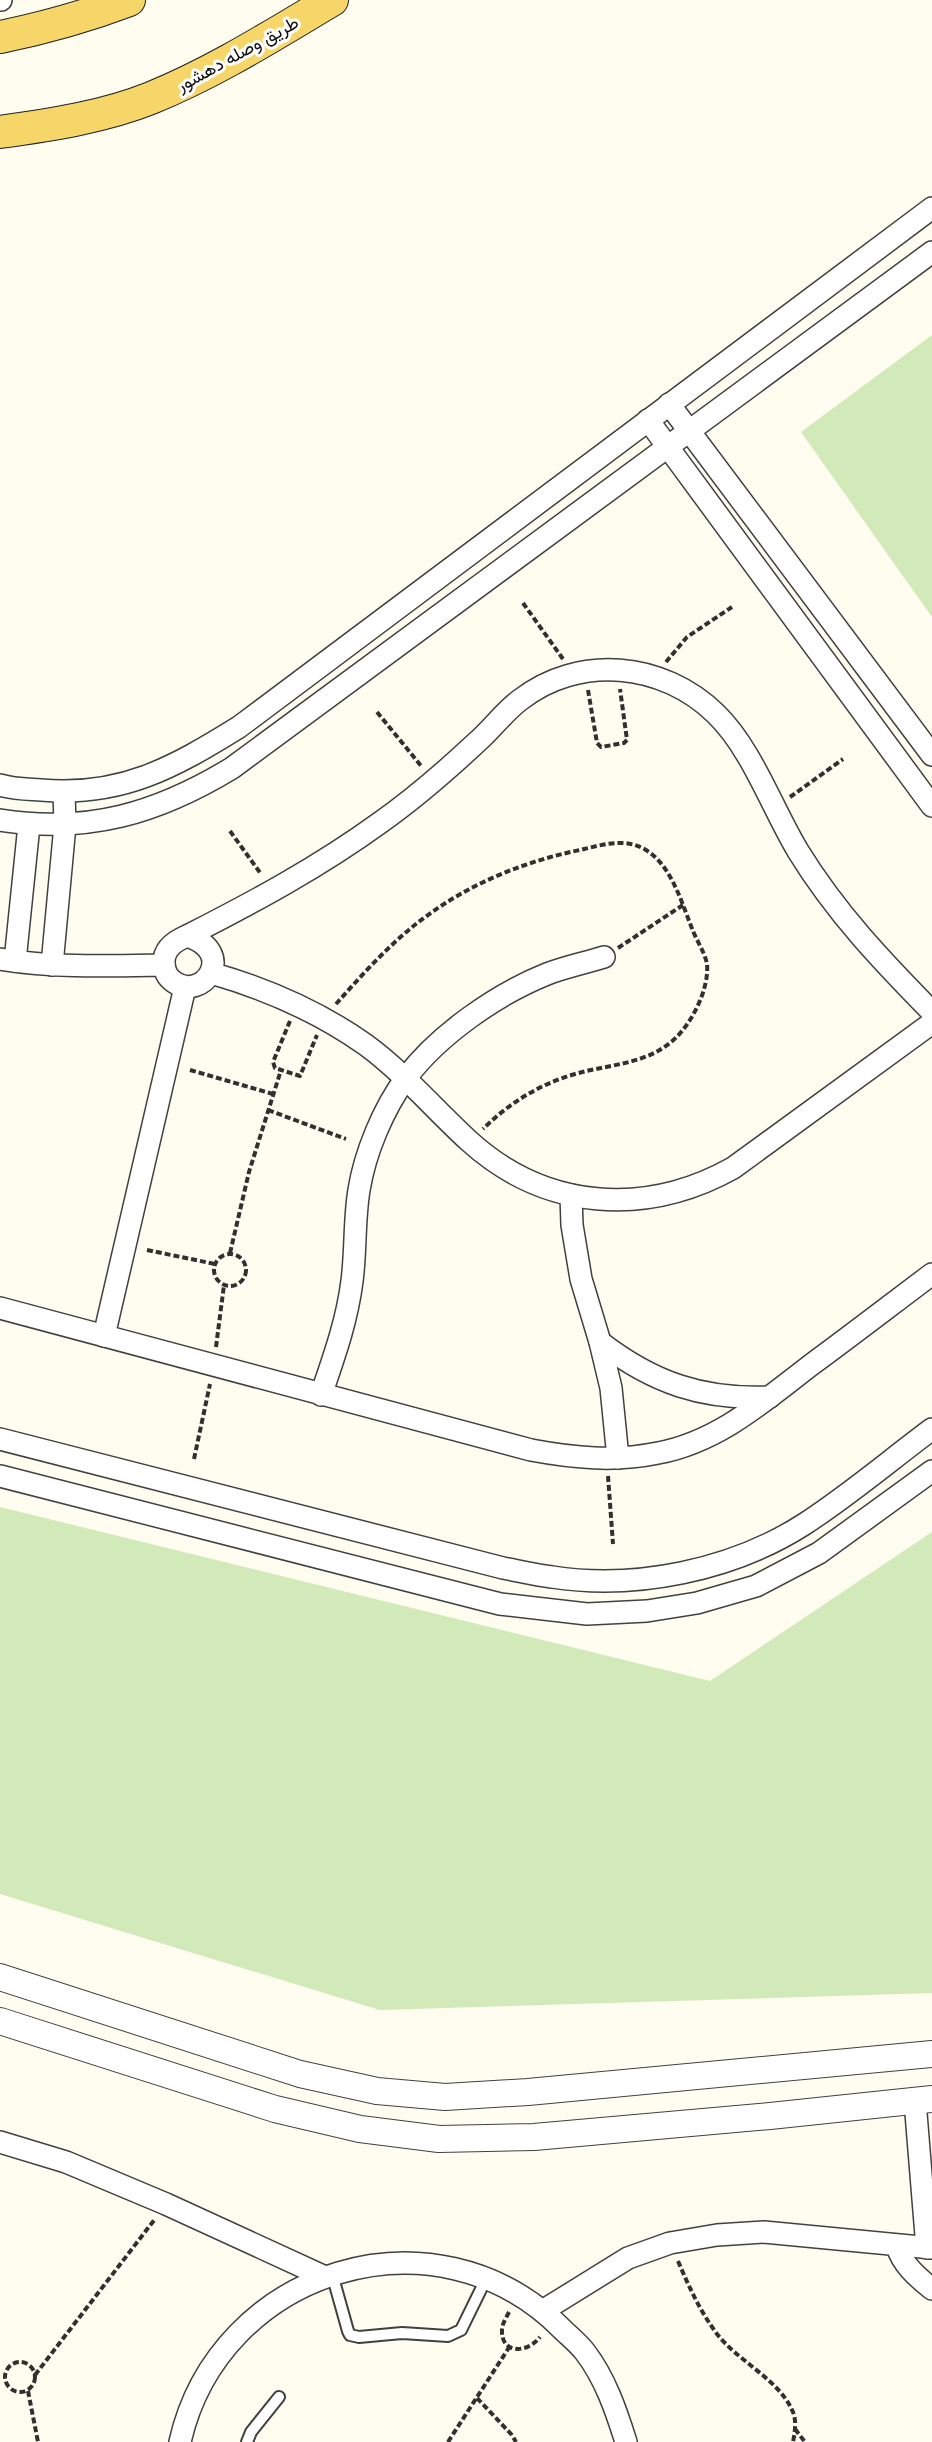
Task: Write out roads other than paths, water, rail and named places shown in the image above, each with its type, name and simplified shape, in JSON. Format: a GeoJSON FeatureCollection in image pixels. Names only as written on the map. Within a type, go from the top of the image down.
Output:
{"type":"FeatureCollection","features":[{"type":"Feature","properties":{"kind":"main road"},"geometry":{"type":"LineString","coordinates":[[0,36],[79,18],[129,0]]}},
{"type":"Feature","properties":{"kind":"main road","name":"طريق وصله دهشور"},"geometry":{"type":"LineString","coordinates":[[0,132],[79,119],[149,99],[212,71],[332,0]]}},
{"type":"Feature","properties":{"kind":"street"},"geometry":{"type":"LineString","coordinates":[[0,785],[9,788],[64,792],[101,789],[145,778],[187,759],[239,728],[932,208]]}},
{"type":"Feature","properties":{"kind":"street"},"geometry":{"type":"LineString","coordinates":[[0,820],[29,825],[65,825],[109,820],[157,807],[201,787],[232,768],[932,252]]}},
{"type":"Feature","properties":{"kind":"street"},"geometry":{"type":"LineString","coordinates":[[669,404],[932,755]]}},
{"type":"Feature","properties":{"kind":"street"},"geometry":{"type":"LineString","coordinates":[[648,420],[932,806]]}},
{"type":"Feature","properties":{"kind":"street"},"geometry":{"type":"LineString","coordinates":[[187,936],[203,942],[209,948],[213,964],[211,972],[201,984],[185,987],[171,979],[164,965],[167,949],[173,943],[274,892],[365,834],[433,781],[520,700],[548,683],[579,672],[617,669],[658,677],[690,692],[717,715],[739,743],[799,852],[845,918],[891,972],[931,1011],[733,1168],[712,1180],[666,1195],[643,1199],[594,1199],[544,1188],[496,1162],[469,1142],[406,1078],[367,1046],[324,1017],[255,986],[211,972]]}},
{"type":"Feature","properties":{"kind":"street"},"geometry":{"type":"LineString","coordinates":[[52,965],[65,825],[64,792]]}},
{"type":"Feature","properties":{"kind":"street"},"geometry":{"type":"LineString","coordinates":[[29,825],[7,960],[52,965],[164,965]]}},
{"type":"Feature","properties":{"kind":"street"},"geometry":{"type":"LineString","coordinates":[[321,1395],[340,1340],[347,1311],[354,1258],[356,1213],[363,1169],[371,1143],[406,1078],[447,1035],[495,1000],[548,974],[604,957]]}},
{"type":"Feature","properties":{"kind":"street"},"geometry":{"type":"LineString","coordinates":[[104,1336],[185,987]]}},
{"type":"Feature","properties":{"kind":"street"},"geometry":{"type":"LineString","coordinates":[[571,1195],[572,1225],[581,1279],[600,1342],[614,1412],[612,1458]]}},
{"type":"Feature","properties":{"kind":"street"},"geometry":{"type":"LineString","coordinates":[[0,1308],[531,1450],[573,1458],[612,1458],[659,1453],[699,1441],[736,1422],[932,1274]]}},
{"type":"Feature","properties":{"kind":"street"},"geometry":{"type":"LineString","coordinates":[[600,1342],[643,1372],[675,1386],[717,1396],[770,1397]]}},
{"type":"Feature","properties":{"kind":"street"},"geometry":{"type":"LineString","coordinates":[[0,1439],[503,1568],[554,1578],[605,1581],[657,1577],[708,1566],[757,1549],[803,1525],[932,1429]]}},
{"type":"Feature","properties":{"kind":"street"},"geometry":{"type":"LineString","coordinates":[[0,1476],[500,1604],[587,1614],[657,1609],[697,1603],[756,1586],[819,1553],[932,1471]]}},
{"type":"Feature","properties":{"kind":"street"},"geometry":{"type":"LineString","coordinates":[[0,1977],[300,2074],[377,2091],[433,2096],[528,2092],[932,2054]]}},
{"type":"Feature","properties":{"kind":"street"},"geometry":{"type":"LineString","coordinates":[[0,2020],[275,2109],[360,2129],[439,2139],[534,2137],[923,2100],[929,2248],[808,2234],[764,2232],[717,2235],[670,2243],[628,2258],[548,2315]]}},
{"type":"Feature","properties":{"kind":"street"},"geometry":{"type":"LineString","coordinates":[[0,2142],[66,2162],[329,2275]]}},
{"type":"Feature","properties":{"kind":"street"},"geometry":{"type":"LineString","coordinates":[[897,2246],[905,2263],[932,2289]]}},
{"type":"Feature","properties":{"kind":"street"},"geometry":{"type":"LineString","coordinates":[[180,2442],[186,2417],[209,2370],[242,2328],[284,2296],[329,2275],[375,2264],[420,2263],[464,2270],[518,2295],[548,2315],[585,2351],[614,2401],[626,2442]]}},
{"type":"Feature","properties":{"kind":"lane"},"geometry":{"type":"LineString","coordinates":[[329,2275],[348,2331],[350,2335],[359,2337],[402,2333],[448,2336],[455,2334],[461,2330],[486,2279]]}},
{"type":"Feature","properties":{"kind":"lane"},"geometry":{"type":"LineString","coordinates":[[247,2442],[251,2432],[279,2397]]}}]}
